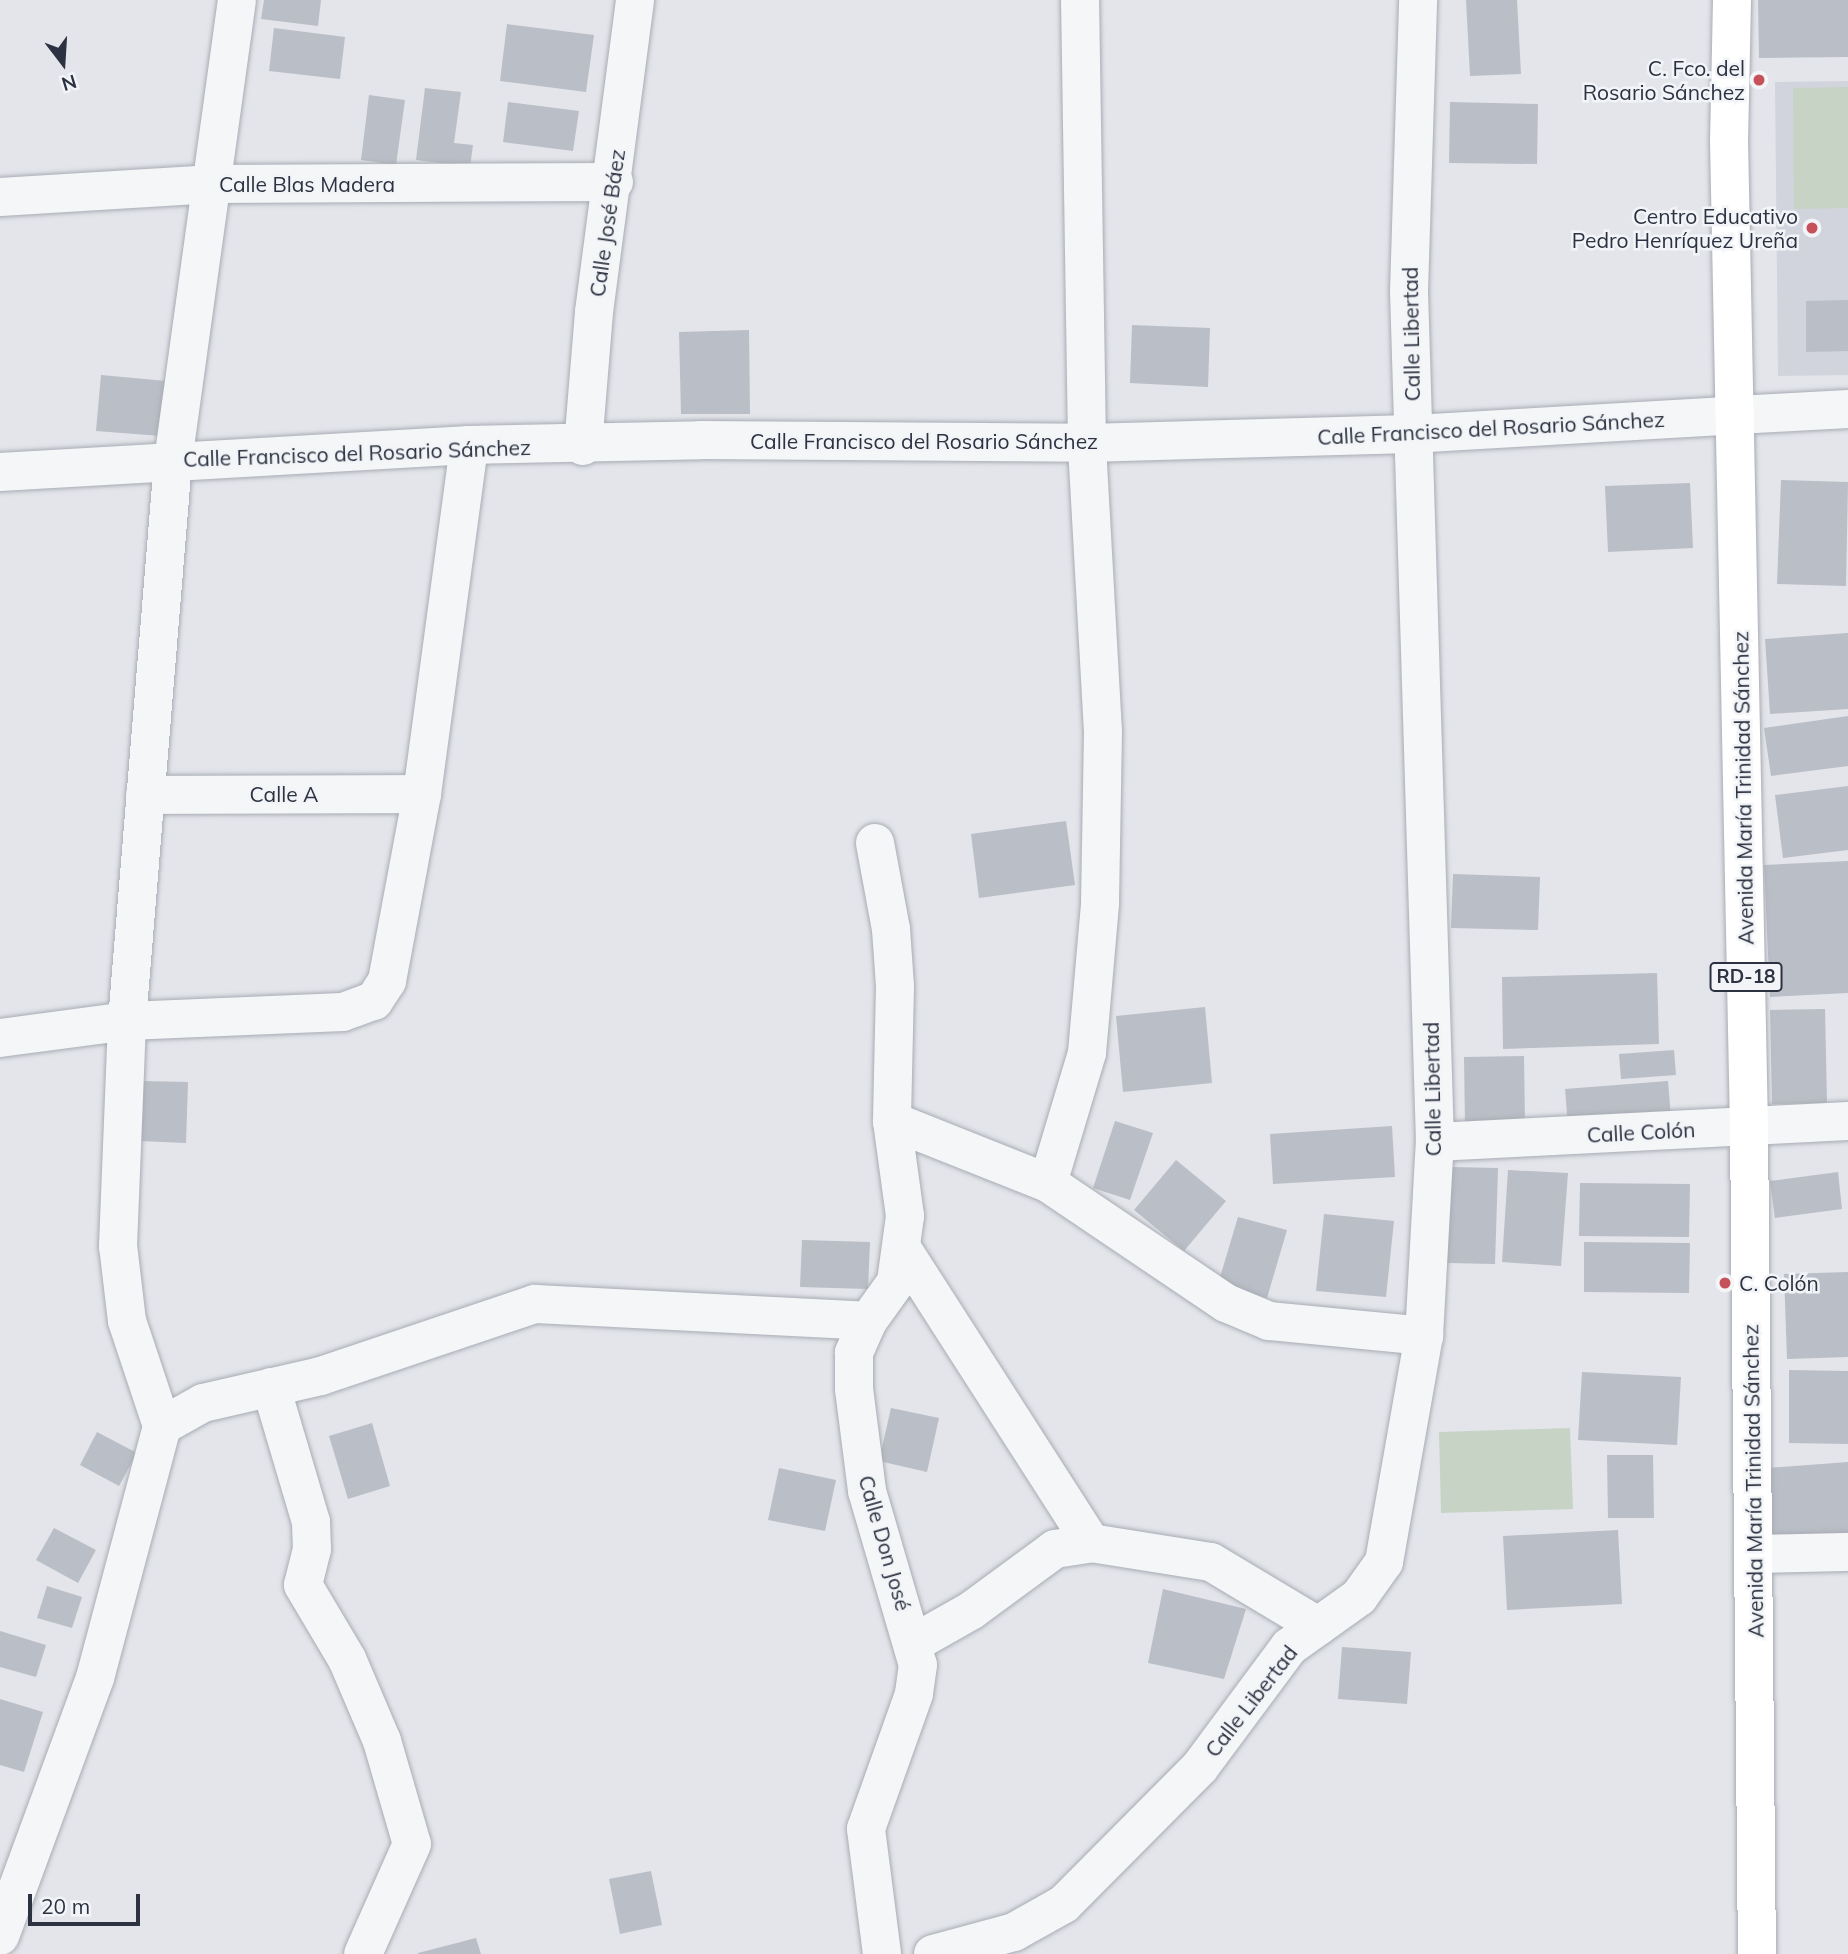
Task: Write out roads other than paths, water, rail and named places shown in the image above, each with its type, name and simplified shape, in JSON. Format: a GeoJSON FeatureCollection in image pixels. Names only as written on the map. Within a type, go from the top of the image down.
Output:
{"type":"FeatureCollection","features":[{"type":"Feature","properties":{"kind":"main road","name":"Avenida María Trinidad Sánchez"},"geometry":{"type":"LineString","coordinates":[[1732,0],[1728,140],[1737,415],[1749,1127],[1757,1954]]}},
{"type":"Feature","properties":{"kind":"street"},"geometry":{"type":"LineString","coordinates":[[0,1936],[95,1678],[162,1426],[127,1321],[118,1246],[127,1021],[173,461],[214,184],[237,0]]}},
{"type":"Feature","properties":{"kind":"street","name":"Calle José Báez"},"geometry":{"type":"LineString","coordinates":[[583,446],[594,312],[614,182],[635,0]]}},
{"type":"Feature","properties":{"kind":"street"},"geometry":{"type":"LineString","coordinates":[[1048,1182],[1087,1053],[1100,903],[1103,733],[1087,443],[1080,0]]}},
{"type":"Feature","properties":{"kind":"street","name":"Calle Libertad"},"geometry":{"type":"LineString","coordinates":[[933,1954],[1014,1932],[1064,1904],[1200,1767],[1289,1647],[1359,1597],[1384,1562],[1424,1336],[1435,1142],[1409,291],[1418,0]]}},
{"type":"Feature","properties":{"kind":"street","name":"Calle Blas Madera"},"geometry":{"type":"LineString","coordinates":[[0,197],[214,184],[614,182]]}},
{"type":"Feature","properties":{"kind":"street","name":"Calle Francisco del Rosario Sánchez"},"geometry":{"type":"LineString","coordinates":[[0,472],[469,445],[583,446],[701,440],[1087,443],[1412,434],[1848,409]]}},
{"type":"Feature","properties":{"kind":"street"},"geometry":{"type":"LineString","coordinates":[[0,1038],[127,1021],[343,1012],[374,1001],[387,981],[422,794],[469,445]]}},
{"type":"Feature","properties":{"kind":"street","name":"Calle A"},"geometry":{"type":"LineString","coordinates":[[145,795],[422,794]]}},
{"type":"Feature","properties":{"kind":"street","name":"Calle Don José"},"geometry":{"type":"LineString","coordinates":[[875,843],[891,929],[895,986],[892,1121],[905,1216],[903,1250],[896,1282],[868,1321],[854,1353],[867,1491],[914,1643],[918,1665],[914,1694],[866,1829],[882,1954]]}},
{"type":"Feature","properties":{"kind":"street"},"geometry":{"type":"LineString","coordinates":[[892,1121],[1048,1182],[1226,1303],[1269,1321],[1424,1336]]}},
{"type":"Feature","properties":{"kind":"street","name":"Calle Colón"},"geometry":{"type":"LineString","coordinates":[[1435,1142],[1848,1121]]}},
{"type":"Feature","properties":{"kind":"street"},"geometry":{"type":"LineString","coordinates":[[903,1250],[1091,1543]]}},
{"type":"Feature","properties":{"kind":"street"},"geometry":{"type":"LineString","coordinates":[[162,1426],[203,1403],[271,1387],[462,1331],[535,1304],[868,1321]]}},
{"type":"Feature","properties":{"kind":"street"},"geometry":{"type":"LineString","coordinates":[[271,1387],[311,1522],[312,1549],[303,1585],[347,1659],[377,1729],[412,1844],[363,1954]]}},
{"type":"Feature","properties":{"kind":"street"},"geometry":{"type":"LineString","coordinates":[[914,1643],[972,1610],[1055,1549],[1091,1543],[1211,1562],[1318,1626]]}},
{"type":"Feature","properties":{"kind":"street"},"geometry":{"type":"LineString","coordinates":[[1753,1554],[1848,1552]]}},
{"type":"Feature","properties":{"kind":"place","name":"C. Fco. del Rosario Sánchez"},"geometry":{"type":"Point","coordinates":[1759,80]}},
{"type":"Feature","properties":{"kind":"place","name":"Centro Educativo Pedro Henríquez Ureña"},"geometry":{"type":"Point","coordinates":[1812,228]}},
{"type":"Feature","properties":{"kind":"place","name":"C. Colón"},"geometry":{"type":"Point","coordinates":[1725,1283]}}]}
